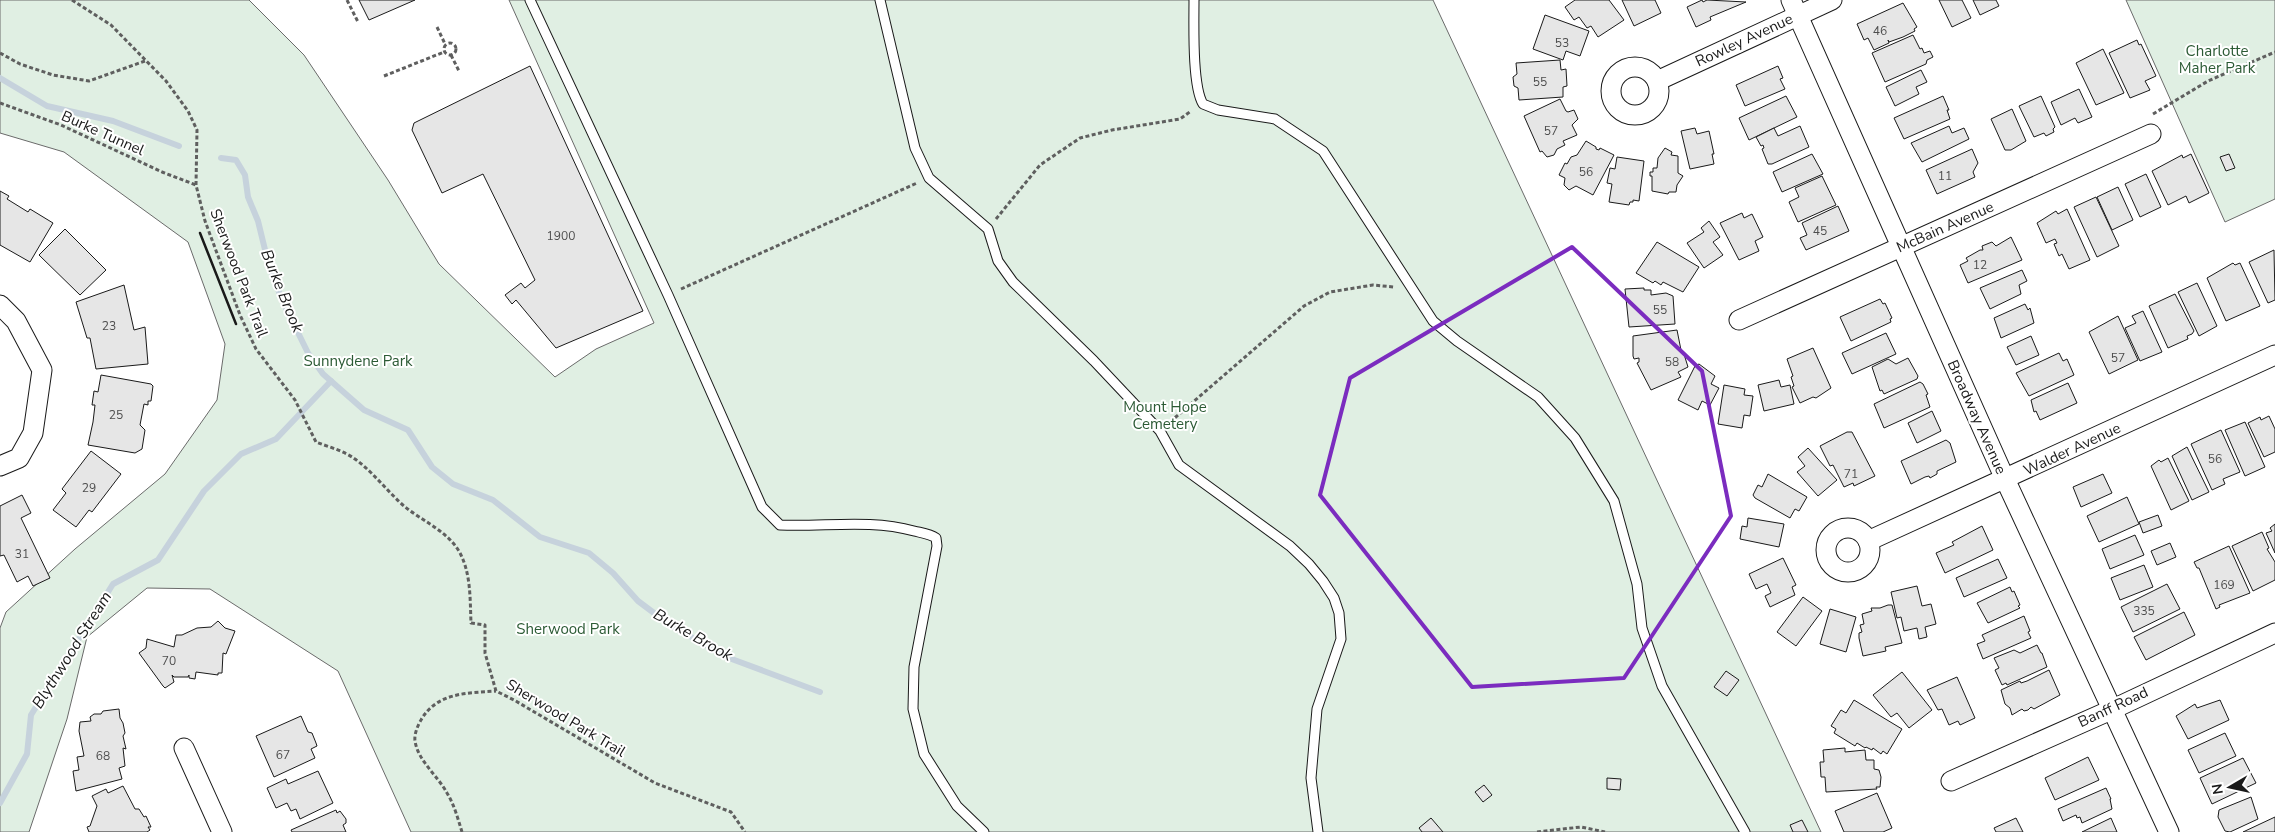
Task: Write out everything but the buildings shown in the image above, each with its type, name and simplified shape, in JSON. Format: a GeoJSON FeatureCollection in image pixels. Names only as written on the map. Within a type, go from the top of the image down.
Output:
{"type":"FeatureCollection","features":[{"type":"Feature","properties":{"kind":"street","name":"Rowley Avenue"},"geometry":{"type":"LineString","coordinates":[[1657,81],[1794,8],[1832,0]]}},
{"type":"Feature","properties":{"kind":"street","name":"Broadway Avenue"},"geometry":{"type":"LineString","coordinates":[[1794,8],[2005,479],[2111,710],[2170,832]]}},
{"type":"Feature","properties":{"kind":"street","name":"McBain Avenue"},"geometry":{"type":"LineString","coordinates":[[1739,320],[2151,134]]}},
{"type":"Feature","properties":{"kind":"street"},"geometry":{"type":"LineString","coordinates":[[0,305],[16,321],[42,370],[33,433],[19,458],[0,466]]}},
{"type":"Feature","properties":{"kind":"street","name":"Walder Avenue"},"geometry":{"type":"LineString","coordinates":[[1868,541],[2275,355]]}},
{"type":"Feature","properties":{"kind":"street","name":"Banff Road"},"geometry":{"type":"LineString","coordinates":[[1951,781],[2111,710],[2275,633]]}},
{"type":"Feature","properties":{"kind":"street"},"geometry":{"type":"LineString","coordinates":[[184,748],[222,832]]}},
{"type":"Feature","properties":{"kind":"lane"},"geometry":{"type":"LineString","coordinates":[[530,0],[668,295],[762,506],[780,525],[814,526],[848,523],[902,528],[936,538],[937,546],[914,667],[913,709],[924,754],[957,806],[984,832]]}},
{"type":"Feature","properties":{"kind":"lane"},"geometry":{"type":"LineString","coordinates":[[880,0],[915,148],[929,178],[988,230],[998,261],[1013,282],[1094,361],[1160,431],[1179,465],[1276,536],[1309,564],[1323,581],[1339,613],[1342,628],[1339,647],[1317,709],[1311,778],[1318,832]]}},
{"type":"Feature","properties":{"kind":"lane"},"geometry":{"type":"LineString","coordinates":[[1194,0],[1196,66],[1202,103],[1207,107],[1218,110],[1278,120],[1323,151],[1433,322],[1457,341],[1536,395],[1575,438],[1585,453],[1614,501],[1637,584],[1642,628],[1662,686],[1745,832]]}},
{"type":"Feature","properties":{"kind":"path","name":"Sherwood Park Trail"},"geometry":{"type":"LineString","coordinates":[[72,0],[111,25],[166,81],[188,111],[197,130],[196,185],[205,221],[240,315],[256,348],[295,400],[316,442],[360,463],[375,475],[388,491],[452,542],[459,551],[468,570],[472,623],[485,625],[485,653],[496,691],[655,783],[731,812],[745,832]]}},
{"type":"Feature","properties":{"kind":"path"},"geometry":{"type":"LineString","coordinates":[[348,0],[358,22]]}},
{"type":"Feature","properties":{"kind":"path"},"geometry":{"type":"LineString","coordinates":[[437,27],[445,44],[444,52]]}},
{"type":"Feature","properties":{"kind":"path"},"geometry":{"type":"LineString","coordinates":[[445,44],[451,43],[456,46],[456,51],[452,55]]}},
{"type":"Feature","properties":{"kind":"path"},"geometry":{"type":"LineString","coordinates":[[384,76],[444,52],[452,55],[458,71]]}},
{"type":"Feature","properties":{"kind":"path"},"geometry":{"type":"LineString","coordinates":[[2151,134],[2151,116],[2208,81],[2275,52]]}},
{"type":"Feature","properties":{"kind":"path"},"geometry":{"type":"LineString","coordinates":[[0,53],[20,64],[53,75],[89,81],[145,61]]}},
{"type":"Feature","properties":{"kind":"path","name":"Burke Tunnel"},"geometry":{"type":"LineString","coordinates":[[0,103],[61,125],[162,172],[196,185]]}},
{"type":"Feature","properties":{"kind":"path"},"geometry":{"type":"LineString","coordinates":[[988,230],[1040,165],[1080,138],[1112,130],[1180,119],[1202,103]]}},
{"type":"Feature","properties":{"kind":"path"},"geometry":{"type":"LineString","coordinates":[[668,295],[929,178]]}},
{"type":"Feature","properties":{"kind":"path"},"geometry":{"type":"LineString","coordinates":[[1160,431],[1304,306],[1330,292],[1373,286],[1410,288]]}},
{"type":"Feature","properties":{"kind":"path"},"geometry":{"type":"LineString","coordinates":[[462,832],[448,793],[423,760],[414,740],[418,726],[426,712],[438,702],[460,694],[496,691]]}},
{"type":"Feature","properties":{"kind":"path"},"geometry":{"type":"LineString","coordinates":[[1537,832],[1582,827],[1605,832]]}},
{"type":"Feature","properties":{"kind":"highlighted area"},"geometry":{"type":"Polygon","coordinates":[[[1572,247],[1702,371],[1731,516],[1624,678],[1472,687],[1320,495],[1350,378],[1572,247]]]}},
{"type":"Feature","properties":{"kind":"green space","name":"Mount Hope Cemetery"},"geometry":{"type":"Polygon","coordinates":[[[0,0],[249,0],[304,55],[388,180],[439,264],[555,377],[596,349],[654,323],[509,0],[1433,0],[1821,832],[411,832],[338,671],[210,589],[147,588],[87,637],[67,719],[29,832],[0,832],[0,628],[6,612],[75,549],[165,474],[217,400],[225,344],[188,242],[64,152],[0,133],[0,0]]]}},
{"type":"Feature","properties":{"kind":"green space","name":"Charlotte Maher Park"},"geometry":{"type":"Polygon","coordinates":[[[2126,0],[2275,0],[2275,199],[2225,222],[2126,0]]]}},
{"type":"Feature","properties":{"kind":"waterway","name":"Burke Brook"},"geometry":{"type":"LineString","coordinates":[[0,78],[47,106],[113,121],[179,146]]}},
{"type":"Feature","properties":{"kind":"waterway","name":"Burke Brook"},"geometry":{"type":"LineString","coordinates":[[221,158],[236,160],[245,175],[248,197],[258,221],[268,262],[282,300],[308,353],[323,374],[364,410],[408,430],[432,467],[453,484],[493,500],[540,537],[589,553],[613,573],[638,601],[670,625],[729,658],[820,692]]}},
{"type":"Feature","properties":{"kind":"waterway","name":"Blythwood Stream"},"geometry":{"type":"LineString","coordinates":[[0,803],[27,754],[31,715],[113,584],[158,560],[204,491],[241,454],[276,439],[331,381]]}},
{"type":"Feature","properties":{"kind":"wall"},"geometry":{"type":"LineString","coordinates":[[200,233],[236,324]]}},
{"type":"Feature","properties":{"kind":"park label","name":"Sunnydene Park"},"geometry":{"type":"Point","coordinates":[358,361]}},
{"type":"Feature","properties":{"kind":"park label","name":"Sherwood Park"},"geometry":{"type":"Point","coordinates":[568,629]}}]}
